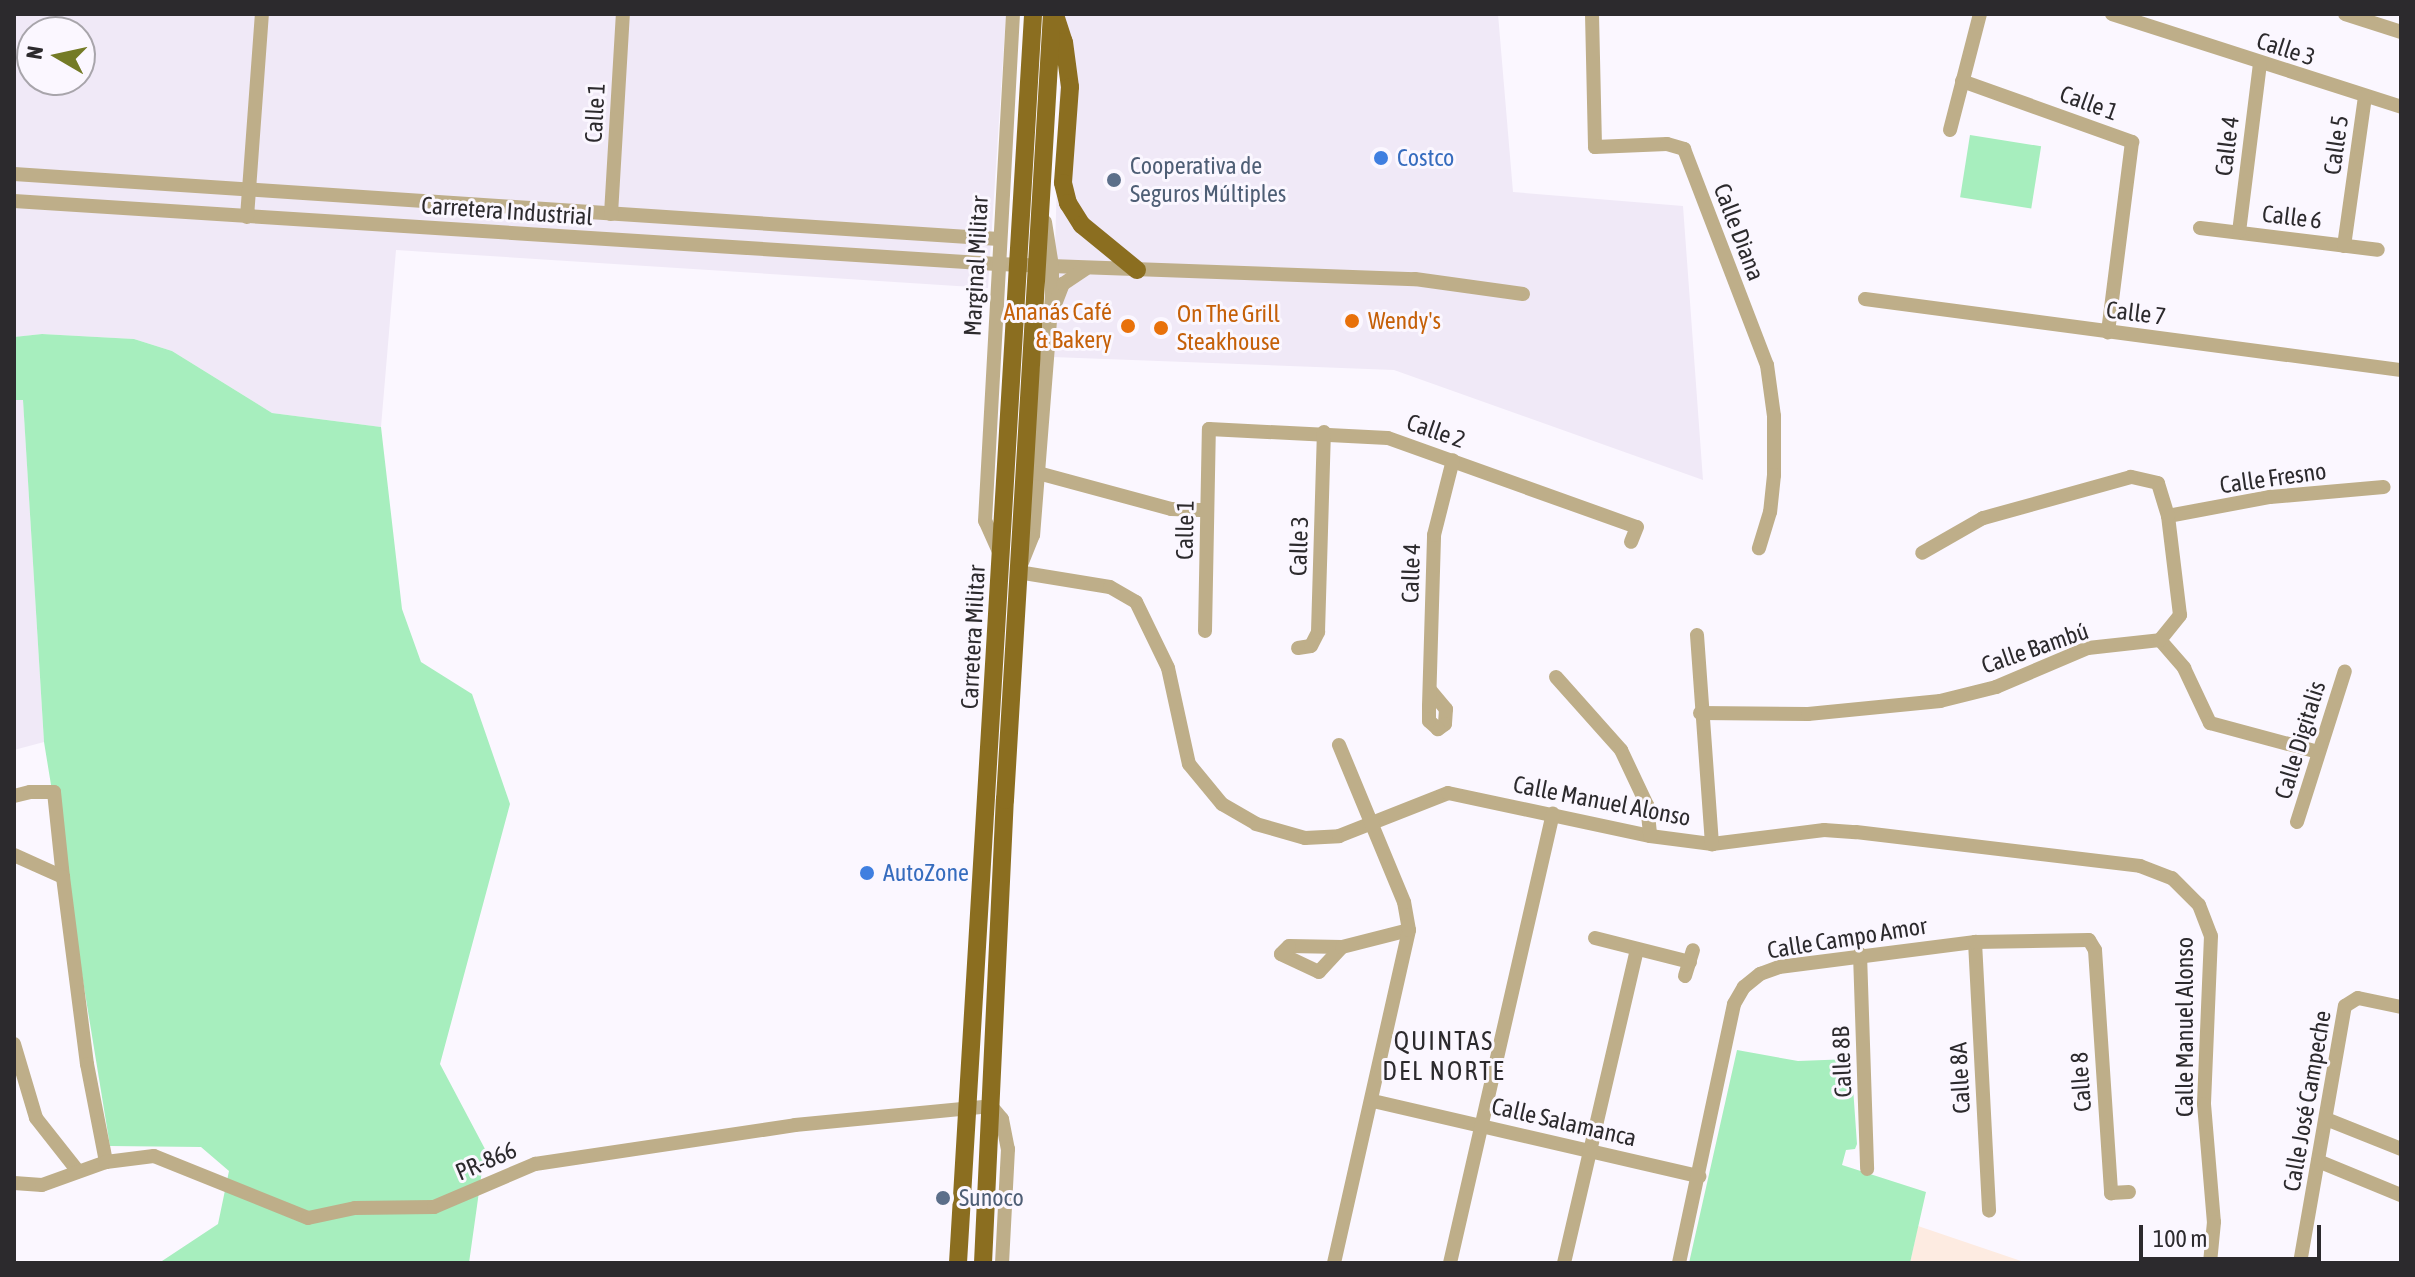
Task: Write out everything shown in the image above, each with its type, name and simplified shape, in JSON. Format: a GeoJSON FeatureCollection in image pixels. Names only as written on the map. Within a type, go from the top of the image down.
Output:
{"type":"FeatureCollection","features":[{"type":"Feature","properties":{"kind":"main road","name":"Carretera Militar"},"geometry":{"type":"LineString","coordinates":[[958,1263],[1002,559],[1036,266],[1033,14]]}},
{"type":"Feature","properties":{"kind":"main road","name":"Carretera Militar"},"geometry":{"type":"LineString","coordinates":[[983,1263],[1018,572],[1053,14]]}},
{"type":"Feature","properties":{"kind":"main road"},"geometry":{"type":"LineString","coordinates":[[1053,14],[1064,42],[1070,87],[1063,183],[1068,203],[1082,225],[1137,270]]}},
{"type":"Feature","properties":{"kind":"street"},"geometry":{"type":"LineString","coordinates":[[247,217],[262,14]]}},
{"type":"Feature","properties":{"kind":"street","name":"Calle 1"},"geometry":{"type":"LineString","coordinates":[[611,214],[623,14]]}},
{"type":"Feature","properties":{"kind":"street","name":"Marginal Militar"},"geometry":{"type":"LineString","coordinates":[[1002,559],[985,521],[1013,14]]}},
{"type":"Feature","properties":{"kind":"street","name":"Calle Diana"},"geometry":{"type":"LineString","coordinates":[[1592,14],[1595,147],[1667,144],[1684,149],[1767,365],[1774,416],[1774,475],[1770,512],[1759,548]]}},
{"type":"Feature","properties":{"kind":"street"},"geometry":{"type":"LineString","coordinates":[[1950,130],[1980,14]]}},
{"type":"Feature","properties":{"kind":"street","name":"Calle 3"},"geometry":{"type":"LineString","coordinates":[[2112,14],[2401,107]]}},
{"type":"Feature","properties":{"kind":"street"},"geometry":{"type":"LineString","coordinates":[[2345,14],[2401,32]]}},
{"type":"Feature","properties":{"kind":"street","name":"Calle 4"},"geometry":{"type":"LineString","coordinates":[[2239,232],[2260,64]]}},
{"type":"Feature","properties":{"kind":"street","name":"Calle 1"},"geometry":{"type":"LineString","coordinates":[[1962,81],[2132,142],[2108,332]]}},
{"type":"Feature","properties":{"kind":"street","name":"Calle 5"},"geometry":{"type":"LineString","coordinates":[[2344,246],[2365,96]]}},
{"type":"Feature","properties":{"kind":"street"},"geometry":{"type":"LineString","coordinates":[[14,174],[999,239]]}},
{"type":"Feature","properties":{"kind":"street","name":"Carretera Industrial"},"geometry":{"type":"LineString","coordinates":[[14,201],[997,264],[1415,279],[1523,294]]}},
{"type":"Feature","properties":{"kind":"street","name":"Calle 6"},"geometry":{"type":"LineString","coordinates":[[2200,228],[2378,250]]}},
{"type":"Feature","properties":{"kind":"street"},"geometry":{"type":"LineString","coordinates":[[1036,266],[1050,318]]}},
{"type":"Feature","properties":{"kind":"street"},"geometry":{"type":"LineString","coordinates":[[1018,572],[1033,535],[1050,318],[1063,284],[1088,268]]}},
{"type":"Feature","properties":{"kind":"street","name":"Calle 7"},"geometry":{"type":"LineString","coordinates":[[1865,299],[2401,370]]}},
{"type":"Feature","properties":{"kind":"street","name":"Calle 1"},"geometry":{"type":"LineString","coordinates":[[1205,631],[1209,429]]}},
{"type":"Feature","properties":{"kind":"street","name":"Calle 2"},"geometry":{"type":"LineString","coordinates":[[1209,429],[1324,432],[1388,438],[1637,527],[1631,542]]}},
{"type":"Feature","properties":{"kind":"street","name":"Calle 3"},"geometry":{"type":"LineString","coordinates":[[1298,648],[1311,646],[1318,632],[1324,432]]}},
{"type":"Feature","properties":{"kind":"street","name":"Calle 4"},"geometry":{"type":"LineString","coordinates":[[1430,690],[1434,535],[1453,460]]}},
{"type":"Feature","properties":{"kind":"street"},"geometry":{"type":"LineString","coordinates":[[1038,473],[1171,509],[1207,510]]}},
{"type":"Feature","properties":{"kind":"street"},"geometry":{"type":"LineString","coordinates":[[1922,553],[1983,518],[2131,477],[2158,483],[2168,516],[2180,615],[2160,640],[2184,668],[2210,723],[2318,752]]}},
{"type":"Feature","properties":{"kind":"street","name":"Calle Fresno"},"geometry":{"type":"LineString","coordinates":[[2168,516],[2270,497],[2384,487]]}},
{"type":"Feature","properties":{"kind":"street","name":"Calle Manuel Alonso"},"geometry":{"type":"LineString","coordinates":[[1018,572],[1110,587],[1136,602],[1168,668],[1189,764],[1222,804],[1256,824],[1305,838],[1339,836],[1448,793],[1650,836],[1712,844],[1824,830],[1856,832],[2140,866],[2172,878],[2199,905],[2211,936],[2204,1104],[2214,1222],[2210,1263]]}},
{"type":"Feature","properties":{"kind":"street"},"geometry":{"type":"LineString","coordinates":[[1697,635],[1700,713],[1712,844]]}},
{"type":"Feature","properties":{"kind":"street","name":"Calle Bambú"},"geometry":{"type":"LineString","coordinates":[[1700,713],[1808,714],[1940,701],[1996,687],[2088,648],[2160,640]]}},
{"type":"Feature","properties":{"kind":"street","name":"Calle Digitalis"},"geometry":{"type":"LineString","coordinates":[[2297,822],[2345,671]]}},
{"type":"Feature","properties":{"kind":"street"},"geometry":{"type":"LineString","coordinates":[[1556,677],[1621,750],[1647,805],[1650,836]]}},
{"type":"Feature","properties":{"kind":"street"},"geometry":{"type":"LineString","coordinates":[[1334,1263],[1373,1101],[1409,930],[1404,902],[1339,745]]}},
{"type":"Feature","properties":{"kind":"street"},"geometry":{"type":"LineString","coordinates":[[14,796],[54,792],[87,1064],[106,1162]]}},
{"type":"Feature","properties":{"kind":"street"},"geometry":{"type":"LineString","coordinates":[[1450,1263],[1553,814]]}},
{"type":"Feature","properties":{"kind":"street"},"geometry":{"type":"LineString","coordinates":[[14,855],[63,877]]}},
{"type":"Feature","properties":{"kind":"street"},"geometry":{"type":"LineString","coordinates":[[1342,947],[1409,930]]}},
{"type":"Feature","properties":{"kind":"street"},"geometry":{"type":"LineString","coordinates":[[1595,938],[1689,963]]}},
{"type":"Feature","properties":{"kind":"street","name":"Calle Campo Amor"},"geometry":{"type":"LineString","coordinates":[[1679,1263],[1734,1004],[1744,987],[1760,974],[1779,967],[1860,954],[1975,942],[2085,938],[2095,950]]}},
{"type":"Feature","properties":{"kind":"street","name":"Calle 8A"},"geometry":{"type":"LineString","coordinates":[[1975,942],[1989,1211]]}},
{"type":"Feature","properties":{"kind":"street"},"geometry":{"type":"LineString","coordinates":[[1564,1263],[1637,949]]}},
{"type":"Feature","properties":{"kind":"street","name":"Calle 8"},"geometry":{"type":"LineString","coordinates":[[2095,950],[2111,1193],[2129,1192]]}},
{"type":"Feature","properties":{"kind":"street","name":"Calle 8B"},"geometry":{"type":"LineString","coordinates":[[1860,954],[1867,1169]]}},
{"type":"Feature","properties":{"kind":"street","name":"Calle José Campeche"},"geometry":{"type":"LineString","coordinates":[[2300,1263],[2347,1002],[2358,998],[2401,1007]]}},
{"type":"Feature","properties":{"kind":"street"},"geometry":{"type":"LineString","coordinates":[[14,1044],[36,1118],[77,1170]]}},
{"type":"Feature","properties":{"kind":"street","name":"Calle Salamanca"},"geometry":{"type":"LineString","coordinates":[[1373,1101],[1699,1176]]}},
{"type":"Feature","properties":{"kind":"street"},"geometry":{"type":"LineString","coordinates":[[991,1106],[1002,1119],[1008,1149],[1002,1263]]}},
{"type":"Feature","properties":{"kind":"street","name":"PR-866"},"geometry":{"type":"LineString","coordinates":[[14,1183],[42,1185],[106,1162],[154,1156],[308,1218],[355,1208],[434,1207],[535,1164],[795,1125],[991,1106]]}},
{"type":"Feature","properties":{"kind":"street"},"geometry":{"type":"LineString","coordinates":[[2326,1119],[2401,1149]]}},
{"type":"Feature","properties":{"kind":"street"},"geometry":{"type":"LineString","coordinates":[[2318,1161],[2401,1195]]}},
{"type":"Feature","properties":{"kind":"shaded area"},"geometry":{"type":"Polygon","coordinates":[[[14,14],[1006,14],[988,288],[396,250],[381,427],[272,413],[172,351],[134,339],[42,334],[14,337],[14,14]]]}},
{"type":"Feature","properties":{"kind":"shaded area"},"geometry":{"type":"Polygon","coordinates":[[[1064,14],[1498,14],[1513,192],[1683,206],[1703,480],[1394,370],[1052,357],[1064,14]]]}},
{"type":"Feature","properties":{"kind":"shaded area"},"geometry":{"type":"Polygon","coordinates":[[[23,399],[44,742],[14,750],[14,400],[23,399]]]}},
{"type":"Feature","properties":{"kind":"shaded area"},"geometry":{"type":"Polygon","coordinates":[[[1918,1226],[2027,1263],[1910,1263],[1918,1226]]]}},
{"type":"Feature","properties":{"kind":"green space"},"geometry":{"type":"Polygon","coordinates":[[[1970,135],[2041,146],[2031,208],[1960,197],[1970,135]]]}},
{"type":"Feature","properties":{"kind":"green space"},"geometry":{"type":"Polygon","coordinates":[[[42,334],[134,339],[172,351],[272,413],[381,427],[402,609],[421,662],[472,694],[510,804],[440,1064],[485,1149],[469,1263],[159,1263],[218,1224],[229,1171],[201,1147],[110,1146],[44,742],[23,400],[14,400],[14,337],[42,334]]]}},
{"type":"Feature","properties":{"kind":"green space"},"geometry":{"type":"Polygon","coordinates":[[[1737,1050],[1798,1061],[1851,1059],[1857,1144],[1855,1149],[1846,1150],[1842,1165],[1926,1192],[1910,1263],[1689,1263],[1737,1050]]]}},
{"type":"Feature","properties":{"kind":"place","name":"Costco"},"geometry":{"type":"Point","coordinates":[1381,158]}},
{"type":"Feature","properties":{"kind":"place","name":"Cooperativa de Seguros Múltiples"},"geometry":{"type":"Point","coordinates":[1114,180]}},
{"type":"Feature","properties":{"kind":"place","name":"Wendy's"},"geometry":{"type":"Point","coordinates":[1352,321]}},
{"type":"Feature","properties":{"kind":"place","name":"Ananás Café & Bakery"},"geometry":{"type":"Point","coordinates":[1128,326]}},
{"type":"Feature","properties":{"kind":"place","name":"On The Grill Steakhouse"},"geometry":{"type":"Point","coordinates":[1161,328]}},
{"type":"Feature","properties":{"kind":"place","name":"AutoZone"},"geometry":{"type":"Point","coordinates":[867,873]}},
{"type":"Feature","properties":{"kind":"place","name":"Sunoco"},"geometry":{"type":"Point","coordinates":[943,1198]}},
{"type":"Feature","properties":{"kind":"district","name":"QUINTAS DEL NORTE"},"geometry":{"type":"Point","coordinates":[1444,1057]}}]}
